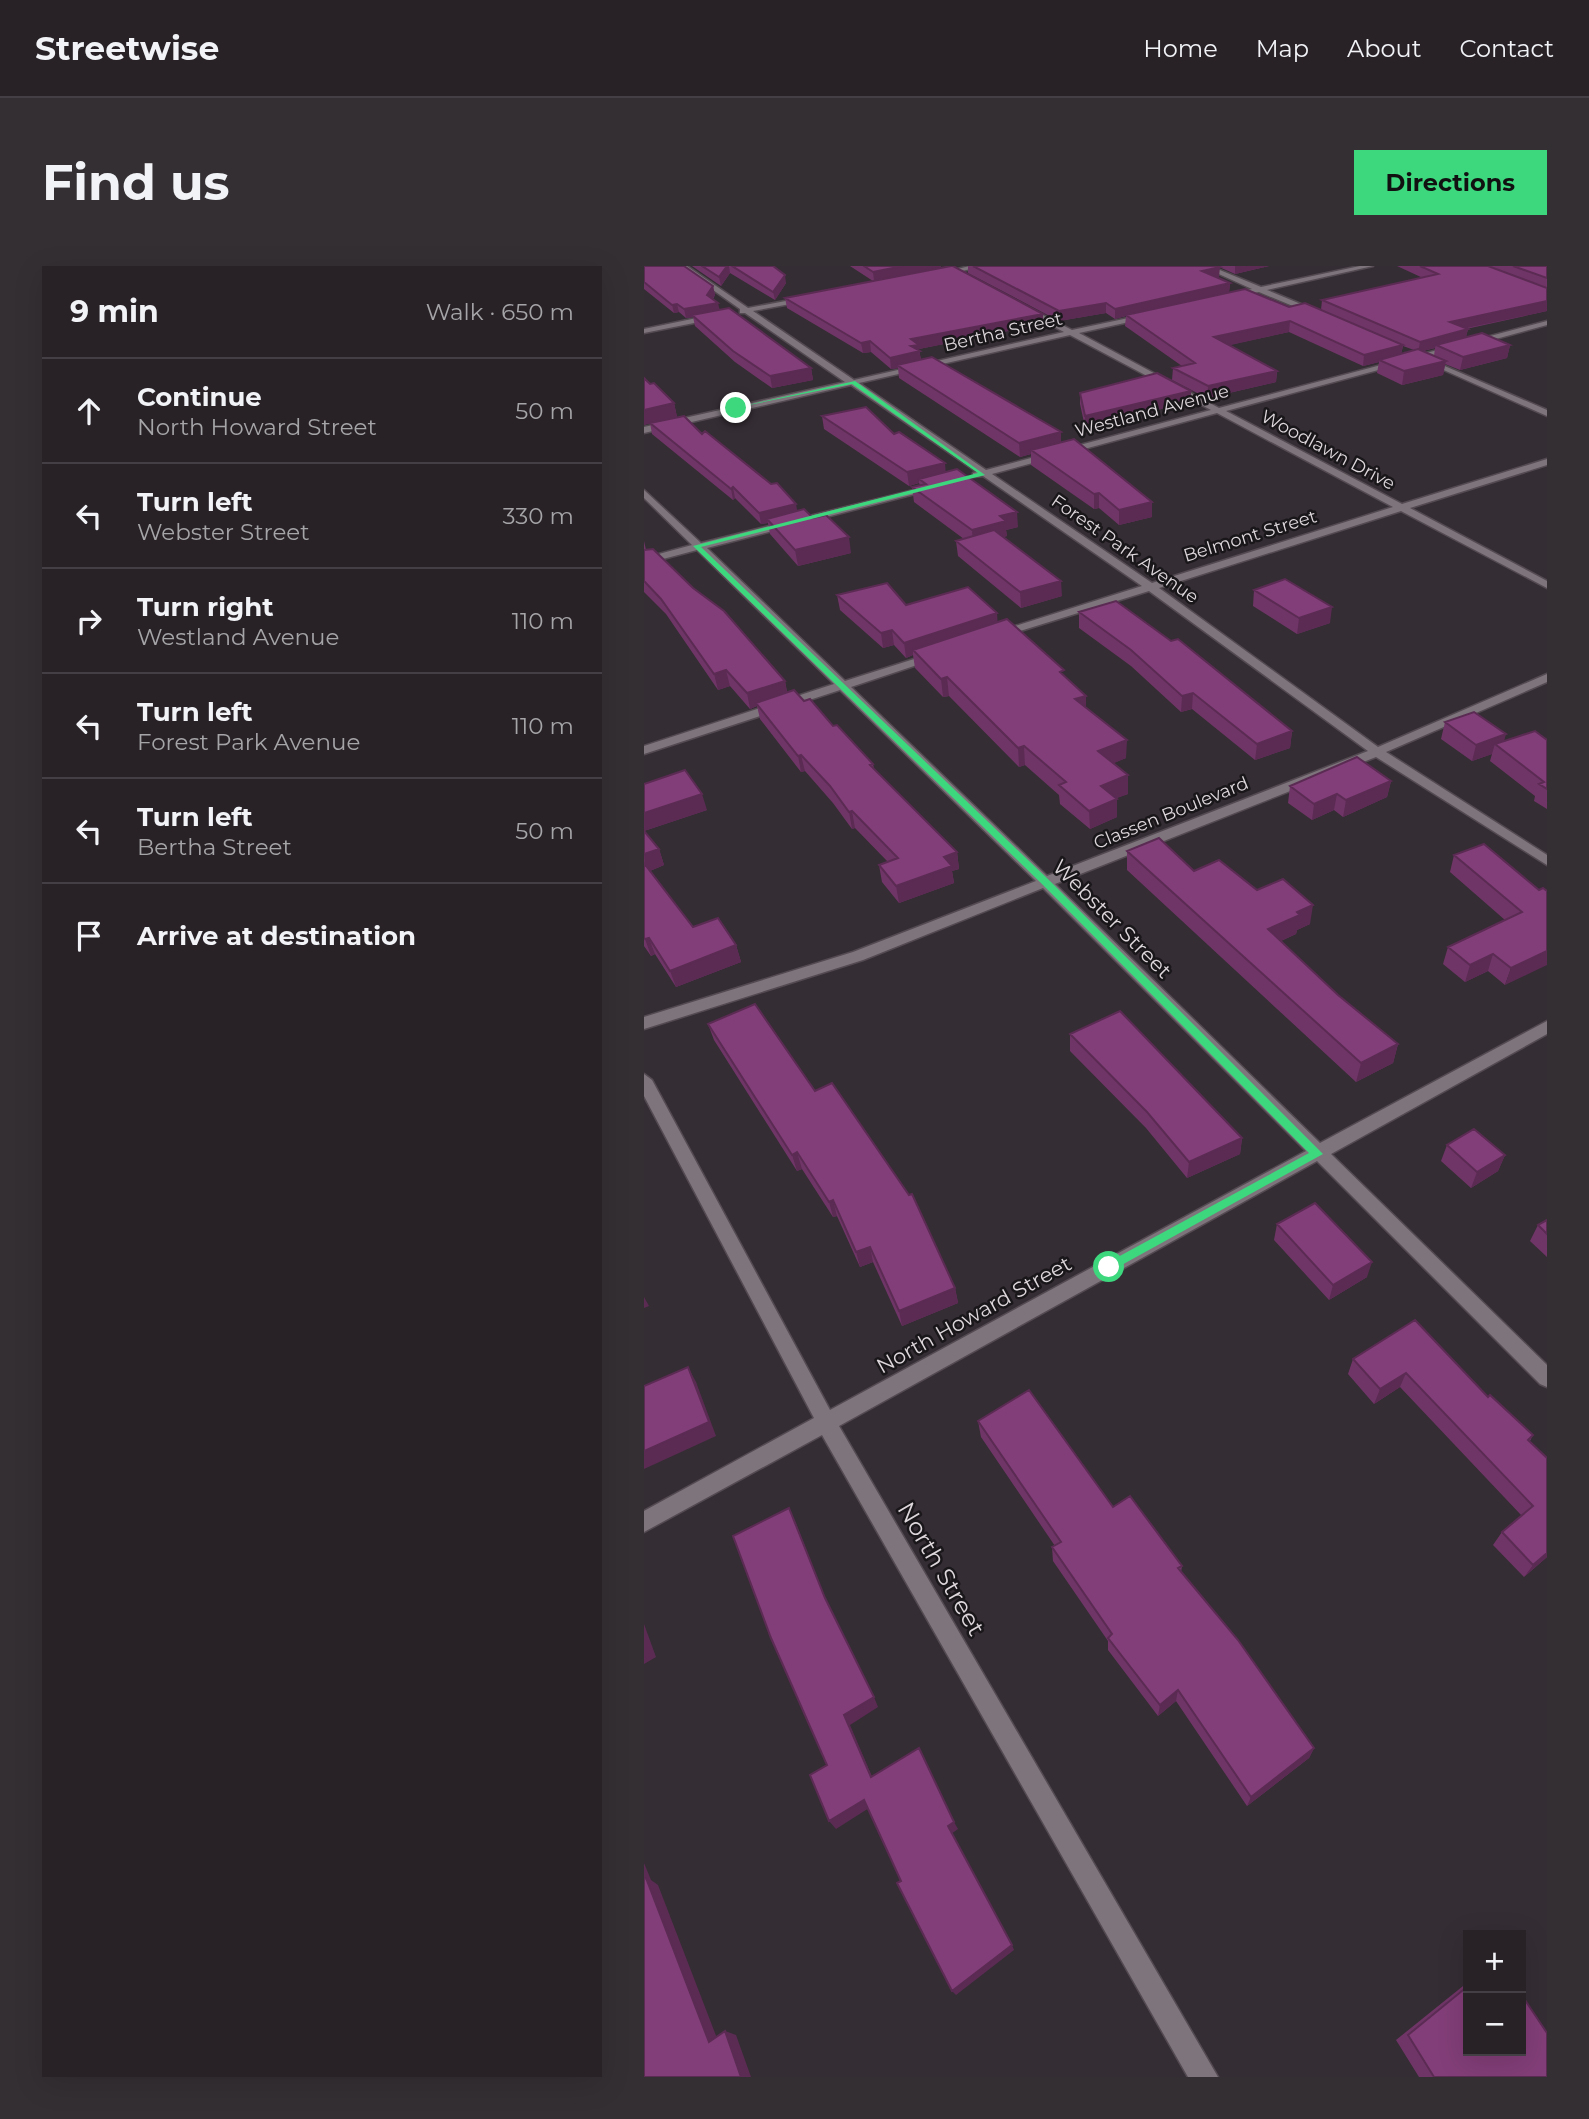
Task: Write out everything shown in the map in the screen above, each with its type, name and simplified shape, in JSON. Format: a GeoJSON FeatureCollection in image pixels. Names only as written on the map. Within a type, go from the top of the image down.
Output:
{"type":"FeatureCollection","features":[{"type":"Feature","properties":{"kind":"street","name":"Forest Park Avenue"},"geometry":{"type":"LineString","coordinates":[[682,266],[853,382],[982,474],[1148,585],[1377,752],[1547,861]]}},
{"type":"Feature","properties":{"kind":"street"},"geometry":{"type":"LineString","coordinates":[[946,266],[967,277]]}},
{"type":"Feature","properties":{"kind":"street"},"geometry":{"type":"LineString","coordinates":[[929,276],[981,266]]}},
{"type":"Feature","properties":{"kind":"street"},"geometry":{"type":"LineString","coordinates":[[1204,266],[1321,316]]}},
{"type":"Feature","properties":{"kind":"street"},"geometry":{"type":"LineString","coordinates":[[1223,298],[1370,266]]}},
{"type":"Feature","properties":{"kind":"street"},"geometry":{"type":"LineString","coordinates":[[735,312],[813,298]]}},
{"type":"Feature","properties":{"kind":"street","name":"Woodlawn Drive"},"geometry":{"type":"LineString","coordinates":[[1013,302],[1547,585]]}},
{"type":"Feature","properties":{"kind":"street","name":"Bertha Street"},"geometry":{"type":"LineString","coordinates":[[644,430],[1161,312]]}},
{"type":"Feature","properties":{"kind":"street"},"geometry":{"type":"LineString","coordinates":[[644,331],[722,315]]}},
{"type":"Feature","properties":{"kind":"street","name":"Westland Avenue"},"geometry":{"type":"LineString","coordinates":[[969,477],[1547,323]]}},
{"type":"Feature","properties":{"kind":"street"},"geometry":{"type":"LineString","coordinates":[[1408,352],[1547,413]]}},
{"type":"Feature","properties":{"kind":"street","name":"Belmont Street"},"geometry":{"type":"LineString","coordinates":[[986,638],[1148,585],[1405,509],[1547,462]]}},
{"type":"Feature","properties":{"kind":"street"},"geometry":{"type":"LineString","coordinates":[[644,561],[942,484]]}},
{"type":"Feature","properties":{"kind":"street","name":"Webster Street"},"geometry":{"type":"LineString","coordinates":[[644,493],[1046,883],[1317,1154],[1547,1378]]}},
{"type":"Feature","properties":{"kind":"street"},"geometry":{"type":"LineString","coordinates":[[644,750],[947,651]]}},
{"type":"Feature","properties":{"kind":"street","name":"Classen Boulevard"},"geometry":{"type":"LineString","coordinates":[[644,1023],[858,956],[1377,752],[1547,678]]}},
{"type":"Feature","properties":{"kind":"street","name":"North Howard Street"},"geometry":{"type":"LineString","coordinates":[[644,1522],[1547,1027]]}},
{"type":"Feature","properties":{"kind":"street","name":"North Street"},"geometry":{"type":"LineString","coordinates":[[644,1080],[826,1422],[1204,2077]]}},
{"type":"Feature","properties":{"kind":"building"},"geometry":{"type":"Polygon","coordinates":[[[644,266],[684,266],[713,286],[707,295],[718,303],[684,309],[677,304],[672,305],[644,282],[644,266]]]}},
{"type":"Feature","properties":{"kind":"building"},"geometry":{"type":"Polygon","coordinates":[[[702,266],[727,266],[719,277],[702,266]]]}},
{"type":"Feature","properties":{"kind":"building"},"geometry":{"type":"Polygon","coordinates":[[[732,266],[773,266],[785,275],[773,292],[732,266]]]}},
{"type":"Feature","properties":{"kind":"building"},"geometry":{"type":"Polygon","coordinates":[[[864,266],[903,266],[873,272],[864,266]]]}},
{"type":"Feature","properties":{"kind":"building"},"geometry":{"type":"Polygon","coordinates":[[[953,266],[1043,314],[911,339],[919,345],[911,346],[920,351],[890,358],[870,341],[861,343],[785,298],[953,266]]]}},
{"type":"Feature","properties":{"kind":"building"},"geometry":{"type":"Polygon","coordinates":[[[973,266],[1217,266],[1220,267],[1202,271],[1230,283],[1115,309],[1106,303],[1059,311],[973,266]]]}},
{"type":"Feature","properties":{"kind":"building"},"geometry":{"type":"Polygon","coordinates":[[[1420,266],[1488,266],[1547,288],[1547,301],[1450,322],[1468,329],[1420,342],[1322,300],[1438,274],[1420,266]]]}},
{"type":"Feature","properties":{"kind":"building"},"geometry":{"type":"Polygon","coordinates":[[[1513,266],[1547,266],[1547,278],[1513,266]]]}},
{"type":"Feature","properties":{"kind":"building"},"geometry":{"type":"Polygon","coordinates":[[[1245,289],[1289,307],[1305,303],[1403,345],[1364,355],[1290,321],[1214,337],[1277,371],[1208,386],[1173,368],[1195,363],[1126,315],[1245,289]]]}},
{"type":"Feature","properties":{"kind":"building"},"geometry":{"type":"Polygon","coordinates":[[[729,308],[811,368],[770,376],[733,351],[692,315],[729,308]]]}},
{"type":"Feature","properties":{"kind":"building"},"geometry":{"type":"Polygon","coordinates":[[[1482,333],[1510,345],[1463,357],[1436,345],[1482,333]]]}},
{"type":"Feature","properties":{"kind":"building"},"geometry":{"type":"Polygon","coordinates":[[[1418,349],[1446,361],[1404,371],[1379,360],[1418,349]]]}},
{"type":"Feature","properties":{"kind":"building"},"geometry":{"type":"Polygon","coordinates":[[[932,357],[1061,432],[1019,443],[897,365],[932,357]]]}},
{"type":"Feature","properties":{"kind":"building"},"geometry":{"type":"Polygon","coordinates":[[[1157,373],[1191,391],[1085,416],[1080,393],[1157,373]]]}},
{"type":"Feature","properties":{"kind":"building"},"geometry":{"type":"Polygon","coordinates":[[[644,378],[650,384],[654,383],[674,403],[644,410],[644,378]]]}},
{"type":"Feature","properties":{"kind":"building"},"geometry":{"type":"Polygon","coordinates":[[[866,407],[894,434],[899,432],[945,463],[907,472],[822,416],[866,407]]]}},
{"type":"Feature","properties":{"kind":"building"},"geometry":{"type":"Polygon","coordinates":[[[684,416],[702,434],[705,431],[771,484],[777,483],[796,504],[759,513],[733,487],[731,489],[650,423],[684,416]]]}},
{"type":"Feature","properties":{"kind":"building"},"geometry":{"type":"Polygon","coordinates":[[[1074,439],[1152,502],[1119,510],[1099,493],[1094,494],[1031,450],[1074,439]]]}},
{"type":"Feature","properties":{"kind":"building"},"geometry":{"type":"Polygon","coordinates":[[[957,469],[1017,512],[1000,516],[1006,521],[972,530],[912,487],[926,484],[919,479],[957,469]]]}},
{"type":"Feature","properties":{"kind":"building"},"geometry":{"type":"Polygon","coordinates":[[[804,509],[813,518],[826,515],[849,537],[795,550],[767,519],[804,509]]]}},
{"type":"Feature","properties":{"kind":"building"},"geometry":{"type":"Polygon","coordinates":[[[994,530],[1061,581],[1020,592],[956,541],[994,530]]]}},
{"type":"Feature","properties":{"kind":"building"},"geometry":{"type":"Polygon","coordinates":[[[653,549],[693,588],[724,611],[785,681],[747,693],[726,670],[714,674],[661,599],[644,581],[644,550],[653,549]]]}},
{"type":"Feature","properties":{"kind":"building"},"geometry":{"type":"Polygon","coordinates":[[[1285,579],[1332,607],[1299,618],[1254,590],[1285,579]]]}},
{"type":"Feature","properties":{"kind":"building"},"geometry":{"type":"Polygon","coordinates":[[[887,583],[906,605],[968,587],[997,613],[904,643],[892,630],[881,633],[837,595],[887,583]]]}},
{"type":"Feature","properties":{"kind":"building"},"geometry":{"type":"Polygon","coordinates":[[[1116,601],[1171,641],[1178,639],[1292,731],[1257,744],[1193,693],[1182,696],[1131,650],[1079,612],[1116,601]]]}},
{"type":"Feature","properties":{"kind":"building"},"geometry":{"type":"Polygon","coordinates":[[[1007,619],[1064,670],[1060,672],[1086,696],[1075,699],[1127,740],[1098,751],[1128,775],[1101,786],[1117,799],[1089,811],[1059,785],[1066,782],[1024,746],[1018,748],[947,677],[941,679],[913,650],[1007,619]]]}},
{"type":"Feature","properties":{"kind":"building"},"geometry":{"type":"Polygon","coordinates":[[[794,690],[804,701],[810,699],[833,726],[837,725],[873,764],[870,765],[957,852],[944,857],[952,866],[896,886],[879,865],[898,858],[852,811],[849,812],[830,786],[801,755],[798,756],[756,703],[794,690]]]}},
{"type":"Feature","properties":{"kind":"building"},"geometry":{"type":"Polygon","coordinates":[[[1474,712],[1506,734],[1476,745],[1445,722],[1474,712]]]}},
{"type":"Feature","properties":{"kind":"building"},"geometry":{"type":"Polygon","coordinates":[[[1535,731],[1547,740],[1547,789],[1539,784],[1544,782],[1495,744],[1535,731]]]}},
{"type":"Feature","properties":{"kind":"building"},"geometry":{"type":"Polygon","coordinates":[[[1357,757],[1391,781],[1346,800],[1337,794],[1314,804],[1290,786],[1357,757]]]}},
{"type":"Feature","properties":{"kind":"building"},"geometry":{"type":"Polygon","coordinates":[[[685,770],[702,794],[644,813],[644,784],[685,770]]]}},
{"type":"Feature","properties":{"kind":"building"},"geometry":{"type":"Polygon","coordinates":[[[644,831],[659,849],[644,854],[644,831]]]}},
{"type":"Feature","properties":{"kind":"building"},"geometry":{"type":"Polygon","coordinates":[[[1159,838],[1194,871],[1219,860],[1257,890],[1283,879],[1313,905],[1297,912],[1300,915],[1268,929],[1338,995],[1398,1044],[1361,1063],[1127,851],[1159,838]]]}},
{"type":"Feature","properties":{"kind":"building"},"geometry":{"type":"Polygon","coordinates":[[[1484,844],[1539,890],[1543,888],[1547,891],[1547,951],[1511,968],[1493,954],[1470,965],[1448,947],[1522,912],[1454,855],[1484,844]]]}},
{"type":"Feature","properties":{"kind":"building"},"geometry":{"type":"Polygon","coordinates":[[[644,863],[693,927],[718,918],[736,945],[670,971],[649,938],[644,938],[644,863]]]}},
{"type":"Feature","properties":{"kind":"building"},"geometry":{"type":"Polygon","coordinates":[[[755,1004],[815,1091],[832,1083],[909,1195],[912,1194],[955,1288],[899,1311],[870,1247],[856,1252],[833,1200],[829,1202],[797,1152],[792,1155],[708,1024],[755,1004]]]}},
{"type":"Feature","properties":{"kind":"building"},"geometry":{"type":"Polygon","coordinates":[[[1120,1011],[1242,1138],[1189,1162],[1147,1112],[1070,1034],[1120,1011]]]}},
{"type":"Feature","properties":{"kind":"building"},"geometry":{"type":"Polygon","coordinates":[[[1474,1129],[1505,1155],[1477,1172],[1447,1145],[1474,1129]]]}},
{"type":"Feature","properties":{"kind":"building"},"geometry":{"type":"Polygon","coordinates":[[[1315,1203],[1372,1262],[1333,1285],[1277,1224],[1315,1203]]]}},
{"type":"Feature","properties":{"kind":"building"},"geometry":{"type":"Polygon","coordinates":[[[1547,1220],[1547,1234],[1538,1225],[1547,1220]]]}},
{"type":"Feature","properties":{"kind":"building"},"geometry":{"type":"Polygon","coordinates":[[[1415,1320],[1488,1397],[1490,1395],[1533,1435],[1528,1440],[1547,1458],[1547,1553],[1533,1565],[1502,1532],[1533,1506],[1406,1373],[1380,1389],[1353,1359],[1415,1320]]]}},
{"type":"Feature","properties":{"kind":"building"},"geometry":{"type":"Polygon","coordinates":[[[688,1367],[709,1422],[644,1451],[644,1386],[688,1367]]]}},
{"type":"Feature","properties":{"kind":"building"},"geometry":{"type":"Polygon","coordinates":[[[1029,1390],[1113,1507],[1130,1496],[1182,1566],[1178,1568],[1238,1640],[1314,1748],[1251,1797],[1178,1690],[1160,1705],[1108,1638],[1112,1634],[1052,1547],[1061,1542],[978,1421],[1029,1390]]]}},
{"type":"Feature","properties":{"kind":"building"},"geometry":{"type":"Polygon","coordinates":[[[789,1508],[825,1598],[874,1697],[844,1715],[871,1777],[919,1748],[954,1822],[948,1826],[1012,1945],[952,1991],[897,1883],[901,1881],[864,1800],[829,1821],[810,1775],[827,1765],[771,1638],[733,1536],[789,1508]]]}},
{"type":"Feature","properties":{"kind":"building"},"geometry":{"type":"Polygon","coordinates":[[[646,1878],[709,2042],[725,2031],[741,2077],[644,2077],[646,1878]]]}},
{"type":"Feature","properties":{"kind":"building"},"geometry":{"type":"Polygon","coordinates":[[[1463,1990],[1463,2056],[1526,2056],[1526,2002],[1547,2033],[1547,2077],[1434,2077],[1408,2035],[1463,1990]]]}},
{"type":"Feature","properties":{"kind":"route"},"geometry":{"type":"LineString","coordinates":[[736,408],[853,382],[982,474],[696,546],[1046,883],[1317,1154],[1109,1267]]}}]}
